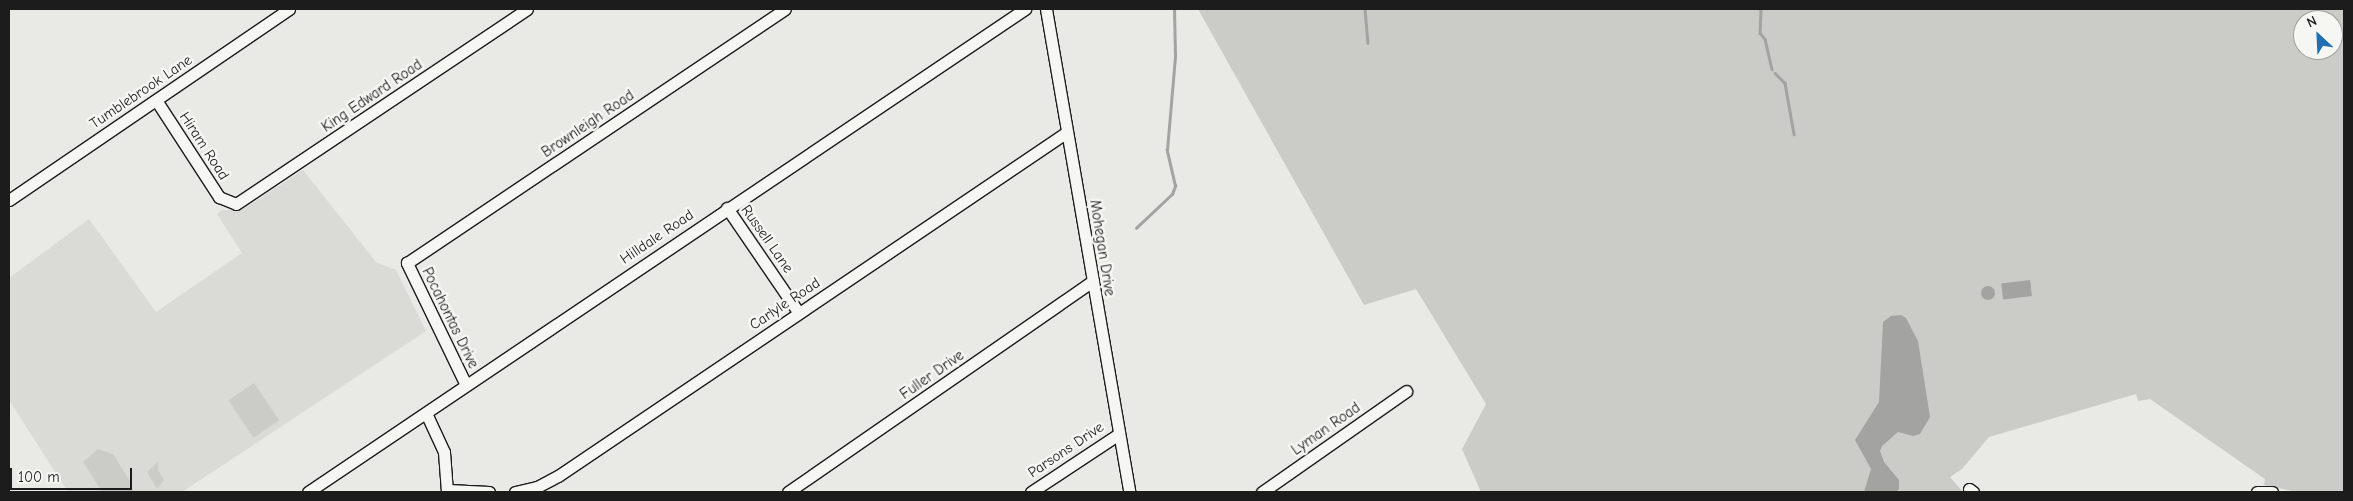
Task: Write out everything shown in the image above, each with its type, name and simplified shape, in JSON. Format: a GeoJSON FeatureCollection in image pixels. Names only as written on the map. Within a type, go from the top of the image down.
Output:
{"type":"FeatureCollection","features":[{"type":"Feature","properties":{"kind":"street","name":"Tumblebrook Lane"},"geometry":{"type":"LineString","coordinates":[[9,200],[289,9]]}},
{"type":"Feature","properties":{"kind":"street","name":"King Edward Road"},"geometry":{"type":"LineString","coordinates":[[231,204],[247,199],[527,9]]}},
{"type":"Feature","properties":{"kind":"street","name":"Brownleigh Road"},"geometry":{"type":"LineString","coordinates":[[407,263],[785,9]]}},
{"type":"Feature","properties":{"kind":"street","name":"Hilldale Road"},"geometry":{"type":"LineString","coordinates":[[308,492],[1025,9]]}},
{"type":"Feature","properties":{"kind":"street","name":"Mohegan Drive"},"geometry":{"type":"LineString","coordinates":[[1046,9],[1129,492]]}},
{"type":"Feature","properties":{"kind":"street","name":"Hiram Road"},"geometry":{"type":"LineString","coordinates":[[156,100],[219,197],[231,204]]}},
{"type":"Feature","properties":{"kind":"street","name":"Carlyle Road"},"geometry":{"type":"LineString","coordinates":[[515,492],[537,487],[558,476],[1067,132]]}},
{"type":"Feature","properties":{"kind":"street","name":"Russell Lane"},"geometry":{"type":"LineString","coordinates":[[727,208],[799,313]]}},
{"type":"Feature","properties":{"kind":"street","name":"Pocahontas Drive"},"geometry":{"type":"LineString","coordinates":[[407,263],[466,385]]}},
{"type":"Feature","properties":{"kind":"street","name":"Fuller Drive"},"geometry":{"type":"LineString","coordinates":[[788,492],[1093,281]]}},
{"type":"Feature","properties":{"kind":"street","name":"Lyman Road"},"geometry":{"type":"LineString","coordinates":[[1262,492],[1406,391]]}},
{"type":"Feature","properties":{"kind":"street"},"geometry":{"type":"LineString","coordinates":[[426,413],[444,452],[448,491],[489,492]]}},
{"type":"Feature","properties":{"kind":"street","name":"Parsons Drive"},"geometry":{"type":"LineString","coordinates":[[1031,492],[1119,434]]}},
{"type":"Feature","properties":{"kind":"street"},"geometry":{"type":"LineString","coordinates":[[2257,492],[2272,492]]}},
{"type":"Feature","properties":{"kind":"shaded area"},"geometry":{"type":"Polygon","coordinates":[[[1198,9],[2344,9],[2344,492],[2297,492],[2264,485],[2265,479],[2150,399],[2138,401],[2136,394],[1989,437],[1962,469],[1950,477],[1963,492],[1481,492],[1462,449],[1486,404],[1416,289],[1364,305],[1198,9]]]}},
{"type":"Feature","properties":{"kind":"shaded area"},"geometry":{"type":"Polygon","coordinates":[[[303,170],[376,262],[396,270],[426,331],[182,492],[68,492],[9,400],[9,278],[89,219],[156,312],[242,253],[217,214],[222,210],[242,210],[303,170]]]}},
{"type":"Feature","properties":{"kind":"shaded area"},"geometry":{"type":"Polygon","coordinates":[[[2030,280],[2032,296],[2003,299],[2001,284],[2030,280]]]}},
{"type":"Feature","properties":{"kind":"shaded area"},"geometry":{"type":"Polygon","coordinates":[[[1985,286],[1991,286],[1995,293],[1991,300],[1985,300],[1981,296],[1981,290],[1985,286]]]}},
{"type":"Feature","properties":{"kind":"shaded area"},"geometry":{"type":"Polygon","coordinates":[[[1901,315],[1906,318],[1918,341],[1930,417],[1920,434],[1913,436],[1898,432],[1882,446],[1880,451],[1884,462],[1899,480],[1899,489],[1896,492],[1864,492],[1871,469],[1855,440],[1879,402],[1883,322],[1891,316],[1901,315]]]}},
{"type":"Feature","properties":{"kind":"shaded area"},"geometry":{"type":"Polygon","coordinates":[[[254,383],[279,420],[253,438],[228,400],[254,383]]]}},
{"type":"Feature","properties":{"kind":"shaded area"},"geometry":{"type":"Polygon","coordinates":[[[98,449],[113,454],[131,483],[133,492],[102,492],[83,462],[98,449]]]}},
{"type":"Feature","properties":{"kind":"shaded area"},"geometry":{"type":"Polygon","coordinates":[[[158,462],[158,470],[164,480],[157,489],[147,472],[158,462]]]}},
{"type":"Feature","properties":{"kind":"waterway"},"geometry":{"type":"LineString","coordinates":[[1136,228],[1172,194],[1175,186],[1167,150],[1175,56],[1174,9]]}},
{"type":"Feature","properties":{"kind":"waterway"},"geometry":{"type":"LineString","coordinates":[[1365,9],[1368,43]]}},
{"type":"Feature","properties":{"kind":"waterway"},"geometry":{"type":"LineString","coordinates":[[1761,9],[1760,33],[1765,39],[1772,69]]}},
{"type":"Feature","properties":{"kind":"waterway"},"geometry":{"type":"LineString","coordinates":[[1775,73],[1785,83],[1794,134]]}}]}
